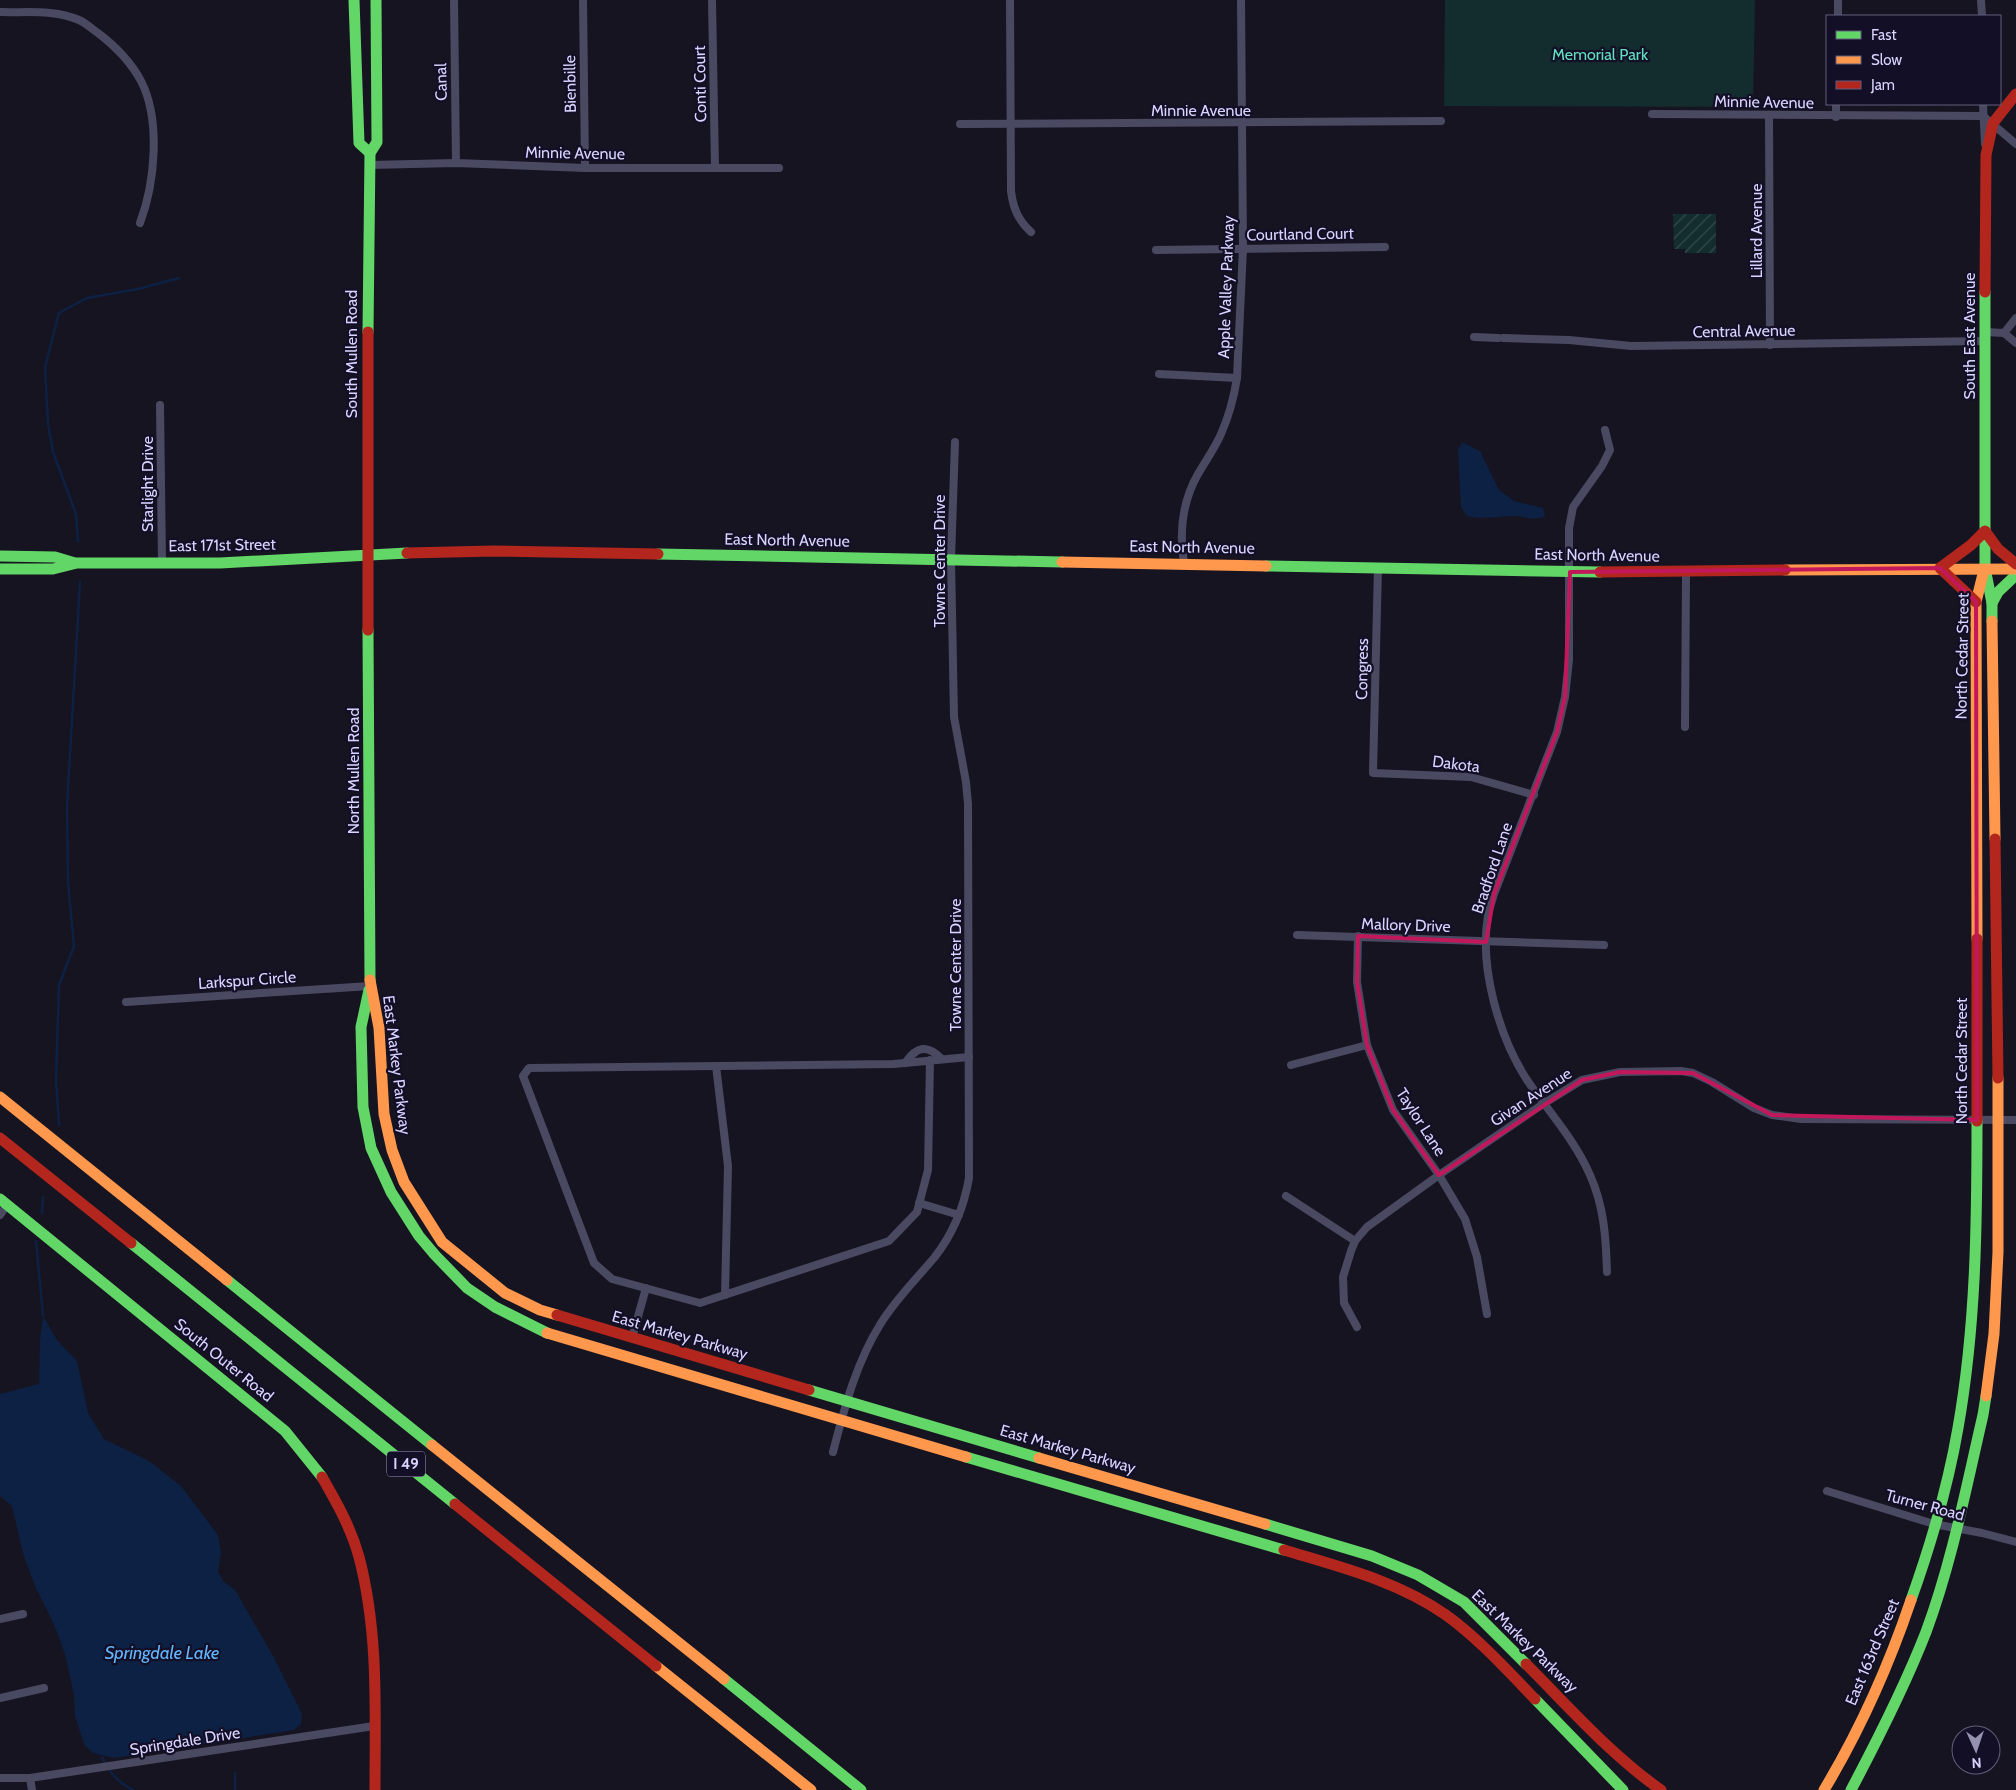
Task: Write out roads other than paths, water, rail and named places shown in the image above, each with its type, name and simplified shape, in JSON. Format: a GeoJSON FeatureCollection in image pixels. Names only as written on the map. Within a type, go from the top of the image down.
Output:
{"type":"FeatureCollection","features":[{"type":"Feature","properties":{"kind":"main road","name":"South Mullen Road"},"geometry":{"type":"LineString","coordinates":[[354,0],[359,143],[369,159]]}},
{"type":"Feature","properties":{"kind":"main road","name":"South Mullen Road"},"geometry":{"type":"LineString","coordinates":[[367,555],[369,159],[377,142],[376,0]]}},
{"type":"Feature","properties":{"kind":"main road"},"geometry":{"type":"LineString","coordinates":[[1988,120],[2016,94]]}},
{"type":"Feature","properties":{"kind":"main road","name":"South East Avenue"},"geometry":{"type":"LineString","coordinates":[[1985,568],[1984,191],[1988,120]]}},
{"type":"Feature","properties":{"kind":"main road"},"geometry":{"type":"LineString","coordinates":[[1976,602],[1940,568],[1971,545],[1985,531],[1998,549],[2016,564]]}},
{"type":"Feature","properties":{"kind":"main road","name":"East North Avenue"},"geometry":{"type":"LineString","coordinates":[[367,555],[438,551],[494,551],[1686,573],[1940,568],[2016,569]]}},
{"type":"Feature","properties":{"kind":"main road","name":"East 171st Street"},"geometry":{"type":"LineString","coordinates":[[0,569],[53,569],[77,563],[220,563],[367,555]]}},
{"type":"Feature","properties":{"kind":"main road","name":"North Mullen Road"},"geometry":{"type":"LineString","coordinates":[[367,555],[370,986]]}},
{"type":"Feature","properties":{"kind":"main road","name":"East 171st Street"},"geometry":{"type":"LineString","coordinates":[[0,556],[55,557],[77,563]]}},
{"type":"Feature","properties":{"kind":"main road"},"geometry":{"type":"LineString","coordinates":[[0,561],[16,561],[36,556]]}},
{"type":"Feature","properties":{"kind":"main road","name":"North Cedar Street"},"geometry":{"type":"LineString","coordinates":[[1935,1522],[1953,1454],[1973,1316],[1977,1244],[1976,602],[1985,568]]}},
{"type":"Feature","properties":{"kind":"main road","name":"North Cedar Street"},"geometry":{"type":"LineString","coordinates":[[1958,1526],[1984,1415],[1994,1334],[1998,1252],[1999,1120],[1992,603],[1985,568]]}},
{"type":"Feature","properties":{"kind":"main road"},"geometry":{"type":"LineString","coordinates":[[1992,603],[1998,592],[2016,574]]}},
{"type":"Feature","properties":{"kind":"main road","name":"East Markey Parkway"},"geometry":{"type":"LineString","coordinates":[[370,986],[379,1028],[384,1114],[392,1150],[404,1182],[442,1242],[506,1293],[540,1310],[1372,1556],[1418,1574],[1464,1602],[1599,1736],[1644,1778],[1661,1790]]}},
{"type":"Feature","properties":{"kind":"main road","name":"East Markey Parkway"},"geometry":{"type":"LineString","coordinates":[[370,986],[362,1021],[362,1085],[366,1127],[380,1172],[404,1213],[426,1245],[469,1289],[503,1311],[546,1333],[1368,1575],[1410,1594],[1446,1615],[1487,1650],[1623,1790]]}},
{"type":"Feature","properties":{"kind":"main road","name":"I 49"},"geometry":{"type":"LineString","coordinates":[[0,1097],[861,1790]]}},
{"type":"Feature","properties":{"kind":"main road","name":"I 49"},"geometry":{"type":"LineString","coordinates":[[0,1138],[811,1790]]}},
{"type":"Feature","properties":{"kind":"main road","name":"South Outer Road"},"geometry":{"type":"LineString","coordinates":[[4,1202],[294,1439],[321,1474],[339,1503],[359,1551],[368,1591],[376,1664],[374,1726]]}},
{"type":"Feature","properties":{"kind":"main road","name":"East 163rd Street"},"geometry":{"type":"LineString","coordinates":[[1824,1790],[1861,1720],[1894,1649],[1920,1577],[1935,1522]]}},
{"type":"Feature","properties":{"kind":"main road"},"geometry":{"type":"LineString","coordinates":[[1851,1790],[1880,1738],[1926,1632],[1958,1526]]}},
{"type":"Feature","properties":{"kind":"main road"},"geometry":{"type":"LineString","coordinates":[[374,1726],[375,1790]]}},
{"type":"Feature","properties":{"kind":"street","name":"Canal"},"geometry":{"type":"LineString","coordinates":[[454,0],[456,163]]}},
{"type":"Feature","properties":{"kind":"street","name":"Bienbille"},"geometry":{"type":"LineString","coordinates":[[582,0],[585,168]]}},
{"type":"Feature","properties":{"kind":"street","name":"Conti Court"},"geometry":{"type":"LineString","coordinates":[[712,0],[714,168]]}},
{"type":"Feature","properties":{"kind":"street"},"geometry":{"type":"LineString","coordinates":[[1010,0],[1012,198],[1018,219],[1031,232]]}},
{"type":"Feature","properties":{"kind":"street","name":"Apple Valley Parkway"},"geometry":{"type":"LineString","coordinates":[[1184,563],[1181,532],[1186,501],[1199,472],[1221,435],[1234,397],[1237,378],[1243,248],[1241,0]]}},
{"type":"Feature","properties":{"kind":"street"},"geometry":{"type":"LineString","coordinates":[[1838,0],[1838,15]]}},
{"type":"Feature","properties":{"kind":"street"},"geometry":{"type":"LineString","coordinates":[[1981,0],[1982,15]]}},
{"type":"Feature","properties":{"kind":"street"},"geometry":{"type":"LineString","coordinates":[[0,12],[57,13],[80,20],[116,46],[140,80],[146,94],[153,125],[153,148],[148,192],[140,222]]}},
{"type":"Feature","properties":{"kind":"street"},"geometry":{"type":"LineString","coordinates":[[1836,105],[1836,117]]}},
{"type":"Feature","properties":{"kind":"street"},"geometry":{"type":"LineString","coordinates":[[1983,105],[1988,120],[2016,144]]}},
{"type":"Feature","properties":{"kind":"street","name":"Minnie Avenue"},"geometry":{"type":"LineString","coordinates":[[1652,114],[1988,120]]}},
{"type":"Feature","properties":{"kind":"street","name":"Lillard Avenue"},"geometry":{"type":"LineString","coordinates":[[1769,116],[1770,345]]}},
{"type":"Feature","properties":{"kind":"street","name":"Minnie Avenue"},"geometry":{"type":"LineString","coordinates":[[960,124],[1242,124],[1441,121]]}},
{"type":"Feature","properties":{"kind":"street","name":"Minnie Avenue"},"geometry":{"type":"LineString","coordinates":[[369,159],[585,168],[779,168]]}},
{"type":"Feature","properties":{"kind":"street","name":"Courtland Court"},"geometry":{"type":"LineString","coordinates":[[1156,250],[1385,247]]}},
{"type":"Feature","properties":{"kind":"street"},"geometry":{"type":"LineString","coordinates":[[2016,318],[2004,332],[2016,343]]}},
{"type":"Feature","properties":{"kind":"street","name":"Central Avenue"},"geometry":{"type":"LineString","coordinates":[[1474,337],[1569,340],[1631,346],[1770,345],[1985,337],[2004,332]]}},
{"type":"Feature","properties":{"kind":"street"},"geometry":{"type":"LineString","coordinates":[[1159,374],[1237,378]]}},
{"type":"Feature","properties":{"kind":"street","name":"Starlight Drive"},"geometry":{"type":"LineString","coordinates":[[160,405],[162,563]]}},
{"type":"Feature","properties":{"kind":"street","name":"Bradford Lane"},"geometry":{"type":"LineString","coordinates":[[1605,430],[1610,450],[1602,466],[1573,507],[1569,528],[1569,660],[1566,697],[1557,732],[1534,795],[1494,894],[1488,916],[1486,957],[1492,992],[1501,1025],[1516,1060],[1582,1158],[1597,1192],[1605,1229],[1607,1272]]}},
{"type":"Feature","properties":{"kind":"street","name":"Towne Center Drive"},"geometry":{"type":"LineString","coordinates":[[833,1452],[854,1375],[881,1322],[910,1284],[934,1257],[953,1228],[966,1198],[969,1178],[968,804],[966,782],[954,717],[951,559],[955,442]]}},
{"type":"Feature","properties":{"kind":"street","name":"Congress"},"geometry":{"type":"LineString","coordinates":[[1373,773],[1378,567]]}},
{"type":"Feature","properties":{"kind":"street"},"geometry":{"type":"LineString","coordinates":[[1686,573],[1686,727]]}},
{"type":"Feature","properties":{"kind":"street","name":"Dakota"},"geometry":{"type":"LineString","coordinates":[[1373,773],[1471,777],[1534,795]]}},
{"type":"Feature","properties":{"kind":"street","name":"Mallory Drive"},"geometry":{"type":"LineString","coordinates":[[1297,935],[1604,944]]}},
{"type":"Feature","properties":{"kind":"street","name":"Taylor Lane"},"geometry":{"type":"LineString","coordinates":[[1358,936],[1357,982],[1367,1045],[1393,1110],[1439,1175],[1465,1219],[1472,1238],[1487,1314]]}},
{"type":"Feature","properties":{"kind":"street","name":"Larkspur Circle"},"geometry":{"type":"LineString","coordinates":[[126,1002],[370,986]]}},
{"type":"Feature","properties":{"kind":"street"},"geometry":{"type":"LineString","coordinates":[[1291,1065],[1367,1045]]}},
{"type":"Feature","properties":{"kind":"street"},"geometry":{"type":"LineString","coordinates":[[905,1063],[917,1050],[926,1049],[934,1051],[942,1059]]}},
{"type":"Feature","properties":{"kind":"street"},"geometry":{"type":"LineString","coordinates":[[930,1060],[928,1170],[917,1212],[889,1241],[700,1303],[612,1279],[594,1263],[523,1076],[529,1068],[905,1063],[930,1060],[969,1057]]}},
{"type":"Feature","properties":{"kind":"street"},"geometry":{"type":"LineString","coordinates":[[716,1066],[728,1166],[725,1295]]}},
{"type":"Feature","properties":{"kind":"street","name":"Givan Avenue"},"geometry":{"type":"LineString","coordinates":[[1357,1327],[1344,1304],[1343,1288],[1346,1263],[1355,1241],[1367,1226],[1439,1175],[1582,1080],[1620,1072],[1681,1071],[1693,1073],[1712,1082],[1754,1108],[1772,1115],[1801,1119],[2016,1120]]}},
{"type":"Feature","properties":{"kind":"street"},"geometry":{"type":"LineString","coordinates":[[1286,1196],[1355,1241]]}},
{"type":"Feature","properties":{"kind":"street"},"geometry":{"type":"LineString","coordinates":[[0,1215],[4,1202]]}},
{"type":"Feature","properties":{"kind":"street"},"geometry":{"type":"LineString","coordinates":[[919,1203],[959,1215]]}},
{"type":"Feature","properties":{"kind":"street"},"geometry":{"type":"LineString","coordinates":[[632,1338],[646,1288]]}},
{"type":"Feature","properties":{"kind":"street","name":"Turner Road"},"geometry":{"type":"LineString","coordinates":[[1827,1491],[1935,1522],[1958,1526],[2016,1542]]}},
{"type":"Feature","properties":{"kind":"street"},"geometry":{"type":"LineString","coordinates":[[0,1619],[23,1614]]}},
{"type":"Feature","properties":{"kind":"street"},"geometry":{"type":"LineString","coordinates":[[0,1698],[44,1688]]}},
{"type":"Feature","properties":{"kind":"street","name":"Springdale Drive"},"geometry":{"type":"LineString","coordinates":[[0,1778],[30,1778],[89,1770],[374,1726]]}},
{"type":"Feature","properties":{"kind":"street"},"geometry":{"type":"LineString","coordinates":[[30,1778],[32,1790]]}},
{"type":"Feature","properties":{"kind":"water"},"geometry":{"type":"Polygon","coordinates":[[[1462,442],[1480,451],[1499,490],[1514,501],[1543,508],[1545,516],[1533,519],[1514,516],[1485,518],[1467,516],[1461,507],[1458,450],[1462,442]]]}},
{"type":"Feature","properties":{"kind":"water","name":"Springdale Lake"},"geometry":{"type":"Polygon","coordinates":[[[43,1316],[57,1340],[77,1361],[88,1413],[104,1439],[149,1461],[181,1486],[218,1535],[221,1553],[218,1572],[223,1581],[235,1590],[273,1656],[302,1714],[301,1724],[294,1730],[114,1758],[93,1753],[85,1746],[75,1716],[74,1695],[65,1654],[54,1624],[35,1586],[23,1553],[12,1506],[0,1496],[0,1394],[39,1384],[40,1340],[43,1316]]]}},
{"type":"Feature","properties":{"kind":"waterway"},"geometry":{"type":"LineString","coordinates":[[78,542],[76,514],[53,452],[48,424],[45,367],[59,313],[87,298],[138,289],[179,278]]}},
{"type":"Feature","properties":{"kind":"waterway"},"geometry":{"type":"LineString","coordinates":[[59,1125],[56,1080],[59,985],[74,946],[68,882],[67,806],[80,582]]}},
{"type":"Feature","properties":{"kind":"waterway"},"geometry":{"type":"LineString","coordinates":[[42,1213],[43,1197]]}},
{"type":"Feature","properties":{"kind":"waterway"},"geometry":{"type":"LineString","coordinates":[[36,1241],[43,1316]]}},
{"type":"Feature","properties":{"kind":"waterway"},"geometry":{"type":"LineString","coordinates":[[102,1757],[114,1776],[133,1790]]}},
{"type":"Feature","properties":{"kind":"waterway"},"geometry":{"type":"LineString","coordinates":[[235,1773],[235,1790]]}},
{"type":"Feature","properties":{"kind":"park label","name":"Memorial Park"},"geometry":{"type":"Point","coordinates":[1600,54]}}]}
